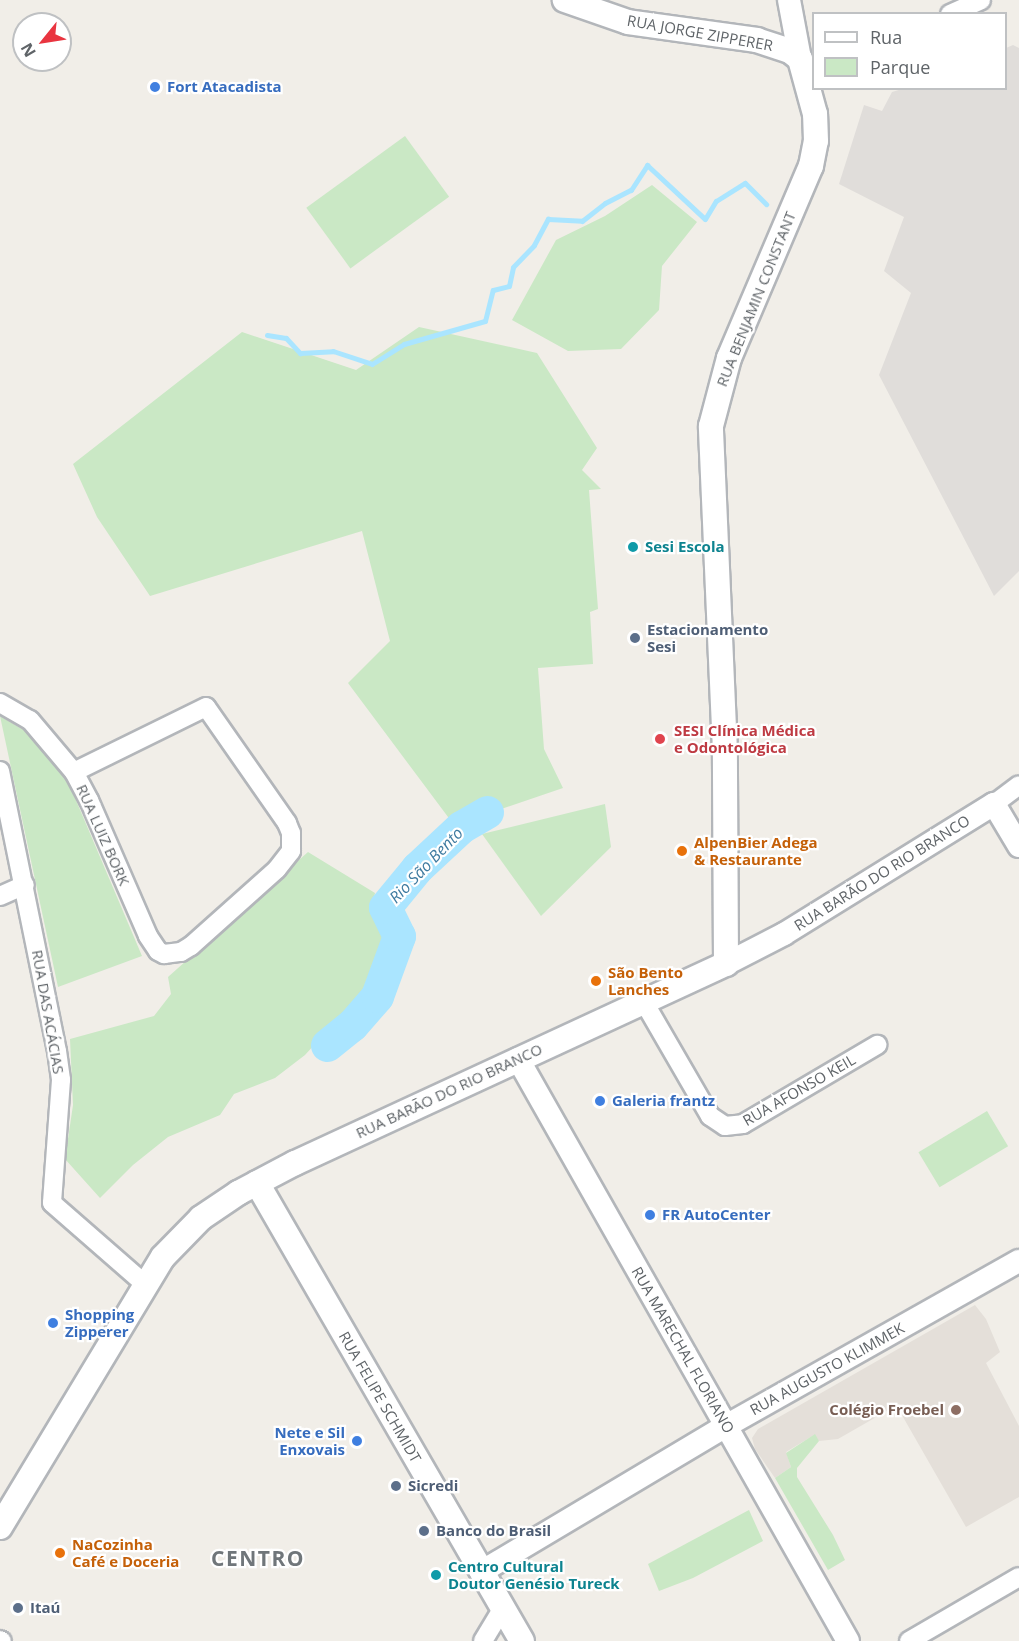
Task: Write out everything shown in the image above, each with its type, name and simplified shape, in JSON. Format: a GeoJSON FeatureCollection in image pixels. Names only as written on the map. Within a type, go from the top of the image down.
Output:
{"type":"FeatureCollection","features":[{"type":"Feature","properties":{"kind":"main road","name":"RUA JORGE ZIPPERER"},"geometry":{"type":"LineString","coordinates":[[565,0],[628,22],[773,44],[807,60]]}},
{"type":"Feature","properties":{"kind":"main road","name":"RUA BENJAMIN CONSTANT"},"geometry":{"type":"LineString","coordinates":[[726,964],[725,752],[711,426],[729,358],[811,166],[816,141],[815,114],[807,60]]}},
{"type":"Feature","properties":{"kind":"main road","name":"RUA BARÃO DO RIO BRANCO"},"geometry":{"type":"LineString","coordinates":[[0,1527],[163,1257],[189,1228],[220,1204],[257,1183],[378,1122],[726,964]]}},
{"type":"Feature","properties":{"kind":"main road","name":"RUA FELIPE SCHMIDT"},"geometry":{"type":"LineString","coordinates":[[257,1183],[522,1641]]}},
{"type":"Feature","properties":{"kind":"street","name":"RUA BENJAMIN CONSTANT"},"geometry":{"type":"LineString","coordinates":[[789,0],[807,60]]}},
{"type":"Feature","properties":{"kind":"street"},"geometry":{"type":"LineString","coordinates":[[954,12],[981,0]]}},
{"type":"Feature","properties":{"kind":"street","name":"RUA LUIZ BORK"},"geometry":{"type":"LineString","coordinates":[[0,703],[30,720],[74,772],[89,800],[148,936],[164,954],[181,952],[190,946],[277,869],[291,851],[292,842],[287,823],[206,707],[74,772]]}},
{"type":"Feature","properties":{"kind":"street","name":"RUA DAS ACÁCIAS"},"geometry":{"type":"LineString","coordinates":[[0,771],[57,1051],[60,1080],[52,1203],[146,1285]]}},
{"type":"Feature","properties":{"kind":"street","name":"RUA BARÃO DO RIO BRANCO"},"geometry":{"type":"LineString","coordinates":[[726,964],[784,933],[994,804],[1019,785]]}},
{"type":"Feature","properties":{"kind":"street"},"geometry":{"type":"LineString","coordinates":[[994,804],[1019,846]]}},
{"type":"Feature","properties":{"kind":"street"},"geometry":{"type":"LineString","coordinates":[[0,896],[25,885]]}},
{"type":"Feature","properties":{"kind":"street","name":"RUA AFONSO KEIL"},"geometry":{"type":"LineString","coordinates":[[644,1002],[710,1116],[725,1126],[743,1124],[877,1045]]}},
{"type":"Feature","properties":{"kind":"street","name":"RUA MARECHAL FLORIANO"},"geometry":{"type":"LineString","coordinates":[[518,1059],[849,1641]]}},
{"type":"Feature","properties":{"kind":"street","name":"RUA AUGUSTO KLIMMEK"},"geometry":{"type":"LineString","coordinates":[[482,1572],[726,1426],[1019,1261]]}},
{"type":"Feature","properties":{"kind":"street"},"geometry":{"type":"LineString","coordinates":[[909,1641],[1019,1577]]}},
{"type":"Feature","properties":{"kind":"street"},"geometry":{"type":"LineString","coordinates":[[483,1641],[503,1608]]}},
{"type":"Feature","properties":{"kind":"shaded area"},"geometry":{"type":"Polygon","coordinates":[[[1013,45],[1019,48],[1019,571],[994,596],[879,375],[911,293],[884,271],[904,217],[839,184],[864,105],[882,111],[892,92],[899,90],[1007,90],[1007,48],[1013,45]]]}},
{"type":"Feature","properties":{"kind":"shaded area","name":"Colégio Froebel"},"geometry":{"type":"Polygon","coordinates":[[[975,1305],[986,1319],[1000,1352],[986,1363],[1019,1426],[1019,1497],[966,1527],[903,1417],[899,1404],[838,1439],[819,1441],[814,1435],[786,1452],[791,1467],[775,1478],[755,1449],[752,1438],[758,1429],[975,1305]]]}},
{"type":"Feature","properties":{"kind":"green space"},"geometry":{"type":"Polygon","coordinates":[[[405,136],[449,197],[350,268],[306,208],[405,136]]]}},
{"type":"Feature","properties":{"kind":"green space"},"geometry":{"type":"Polygon","coordinates":[[[652,185],[697,222],[662,266],[659,310],[621,349],[568,351],[512,320],[556,240],[605,216],[652,185]]]}},
{"type":"Feature","properties":{"kind":"green space"},"geometry":{"type":"Polygon","coordinates":[[[419,327],[537,353],[597,448],[582,470],[601,489],[589,490],[598,609],[590,612],[593,664],[538,668],[544,749],[563,788],[454,825],[348,683],[390,641],[362,531],[150,596],[97,517],[73,464],[242,332],[356,370],[419,327]]]}},
{"type":"Feature","properties":{"kind":"green space"},"geometry":{"type":"Polygon","coordinates":[[[0,716],[37,738],[67,779],[142,956],[58,987],[0,716]]]}},
{"type":"Feature","properties":{"kind":"green space"},"geometry":{"type":"Polygon","coordinates":[[[605,804],[611,847],[541,916],[482,834],[605,804]]]}},
{"type":"Feature","properties":{"kind":"green space"},"geometry":{"type":"Polygon","coordinates":[[[308,852],[375,893],[371,911],[384,934],[369,985],[305,1055],[275,1078],[234,1094],[220,1115],[168,1137],[133,1165],[100,1198],[65,1159],[73,1105],[70,1039],[154,1016],[171,994],[168,977],[308,852]]]}},
{"type":"Feature","properties":{"kind":"green space"},"geometry":{"type":"Polygon","coordinates":[[[987,1111],[1008,1146],[940,1187],[918,1152],[987,1111]]]}},
{"type":"Feature","properties":{"kind":"green space"},"geometry":{"type":"Polygon","coordinates":[[[815,1434],[819,1441],[797,1468],[797,1477],[833,1535],[845,1560],[828,1570],[775,1478],[791,1467],[786,1453],[815,1434]]]}},
{"type":"Feature","properties":{"kind":"green space"},"geometry":{"type":"Polygon","coordinates":[[[749,1510],[763,1541],[693,1578],[659,1591],[648,1564],[749,1510]]]}},
{"type":"Feature","properties":{"kind":"waterway"},"geometry":{"type":"LineString","coordinates":[[267,335],[286,338],[300,353],[333,351],[372,364],[404,344],[485,321],[493,290],[509,286],[513,267],[534,245],[548,219],[582,221],[605,203],[631,190],[647,165],[705,219],[716,201],[745,183],[766,204]]}},
{"type":"Feature","properties":{"kind":"waterway","name":"Rio São Bento"},"geometry":{"type":"LineString","coordinates":[[327,1045],[352,1025],[377,996],[399,936],[385,907],[417,868],[461,827],[487,812]]}},
{"type":"Feature","properties":{"kind":"place","name":"Fort Atacadista"},"geometry":{"type":"Point","coordinates":[155,87]}},
{"type":"Feature","properties":{"kind":"place","name":"Sesi Escola"},"geometry":{"type":"Point","coordinates":[633,547]}},
{"type":"Feature","properties":{"kind":"place","name":"Estacionamento Sesi"},"geometry":{"type":"Point","coordinates":[635,638]}},
{"type":"Feature","properties":{"kind":"place","name":"SESI Clínica Médica e Odontológica"},"geometry":{"type":"Point","coordinates":[660,739]}},
{"type":"Feature","properties":{"kind":"place","name":"AlpenBier Adega & Restaurante"},"geometry":{"type":"Point","coordinates":[682,851]}},
{"type":"Feature","properties":{"kind":"place","name":"São Bento Lanches"},"geometry":{"type":"Point","coordinates":[596,981]}},
{"type":"Feature","properties":{"kind":"place","name":"Galeria frantz"},"geometry":{"type":"Point","coordinates":[600,1101]}},
{"type":"Feature","properties":{"kind":"place","name":"FR AutoCenter"},"geometry":{"type":"Point","coordinates":[650,1215]}},
{"type":"Feature","properties":{"kind":"place","name":"Shopping Zipperer"},"geometry":{"type":"Point","coordinates":[53,1323]}},
{"type":"Feature","properties":{"kind":"place","name":"Colégio Froebel"},"geometry":{"type":"Point","coordinates":[956,1410]}},
{"type":"Feature","properties":{"kind":"place","name":"Nete e Sil Enxovais"},"geometry":{"type":"Point","coordinates":[357,1441]}},
{"type":"Feature","properties":{"kind":"place","name":"Sicredi"},"geometry":{"type":"Point","coordinates":[396,1486]}},
{"type":"Feature","properties":{"kind":"place","name":"Banco do Brasil"},"geometry":{"type":"Point","coordinates":[424,1531]}},
{"type":"Feature","properties":{"kind":"place","name":"NaCozinha Café e Doceria"},"geometry":{"type":"Point","coordinates":[60,1553]}},
{"type":"Feature","properties":{"kind":"place","name":"Centro Cultural Doutor Genésio Tureck"},"geometry":{"type":"Point","coordinates":[436,1575]}},
{"type":"Feature","properties":{"kind":"place","name":"Itaú"},"geometry":{"type":"Point","coordinates":[18,1608]}},
{"type":"Feature","properties":{"kind":"district","name":"CENTRO"},"geometry":{"type":"Point","coordinates":[258,1558]}}]}
